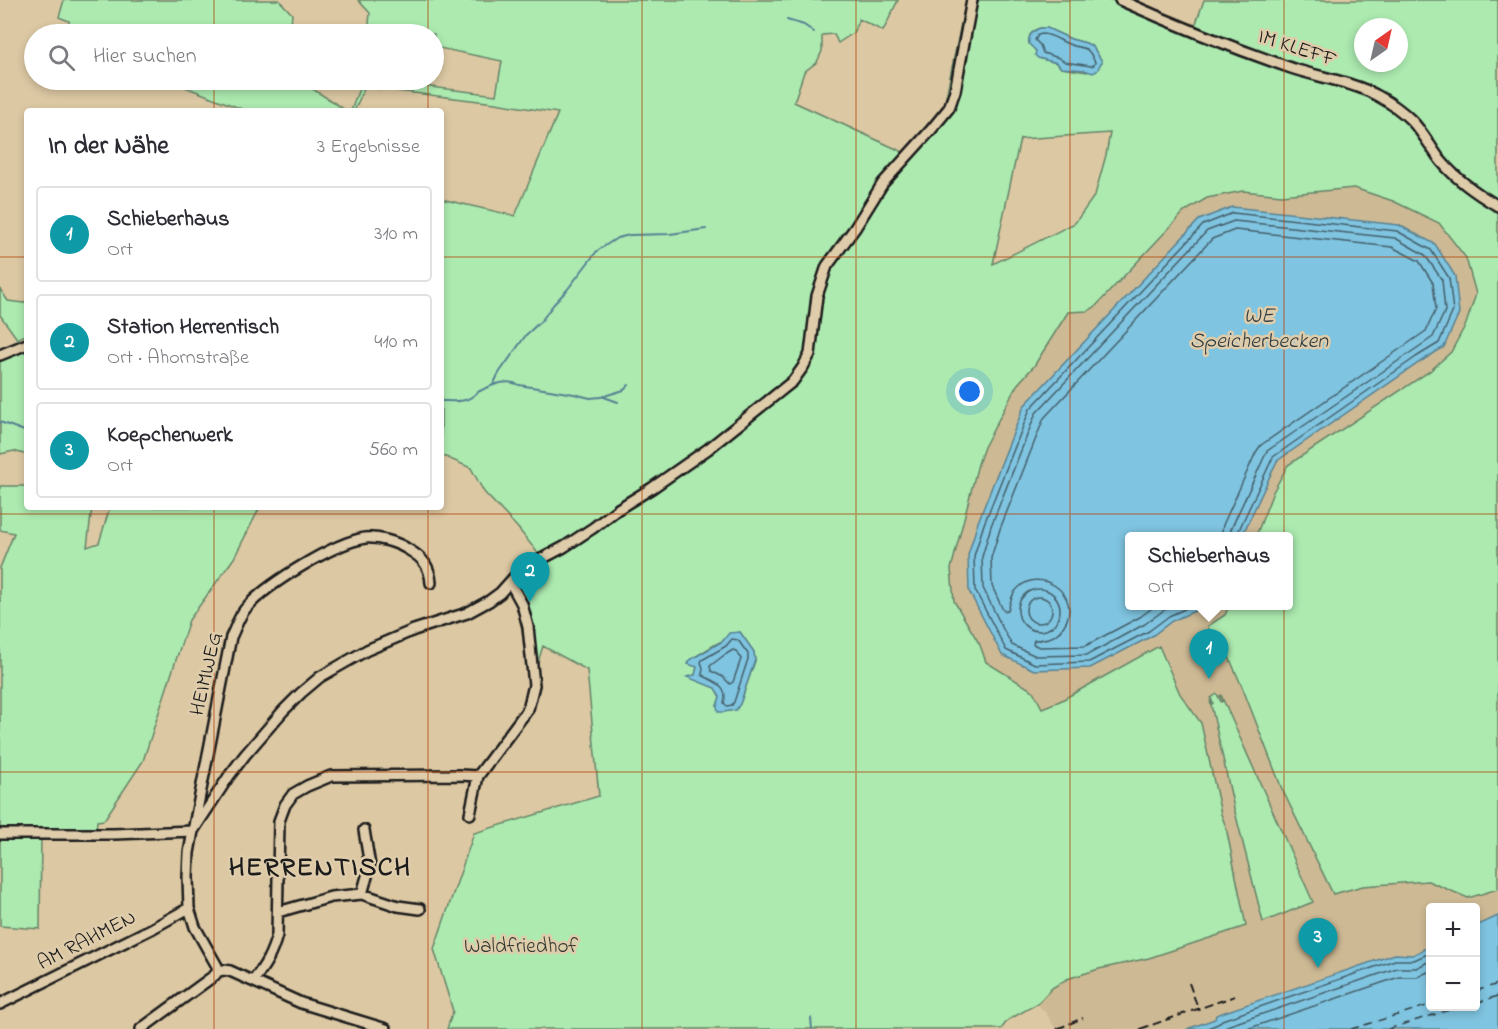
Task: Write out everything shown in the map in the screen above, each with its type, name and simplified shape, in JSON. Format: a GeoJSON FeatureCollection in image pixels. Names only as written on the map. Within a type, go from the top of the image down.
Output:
{"type":"FeatureCollection","features":[{"type":"Feature","properties":{"kind":"street"},"geometry":{"type":"LineString","coordinates":[[0,834],[193,831],[245,755],[282,711],[320,677],[367,650],[414,630],[467,613],[500,593],[532,564],[564,547],[708,449],[793,381],[810,354],[817,296],[827,267],[883,183],[949,108],[955,91],[972,0]]}},
{"type":"Feature","properties":{"kind":"street","name":"IM KLEFF"},"geometry":{"type":"LineString","coordinates":[[1120,0],[1259,57],[1376,95],[1412,121],[1442,162],[1466,186],[1498,206]]}},
{"type":"Feature","properties":{"kind":"street"},"geometry":{"type":"LineString","coordinates":[[0,355],[24,345]]}},
{"type":"Feature","properties":{"kind":"street","name":"HEIMWEG"},"geometry":{"type":"LineString","coordinates":[[218,971],[195,927],[189,908],[189,853],[231,637],[241,616],[259,596],[296,569],[349,543],[367,538],[403,546],[412,552],[430,571],[431,583]]}},
{"type":"Feature","properties":{"kind":"street"},"geometry":{"type":"LineString","coordinates":[[470,814],[478,776],[528,710],[534,685],[528,627],[522,604],[510,582]]}},
{"type":"Feature","properties":{"kind":"street"},"geometry":{"type":"LineString","coordinates":[[254,981],[266,966],[277,935],[279,821],[285,805],[293,794],[331,776],[478,776]]}},
{"type":"Feature","properties":{"kind":"street"},"geometry":{"type":"LineString","coordinates":[[362,894],[370,866],[364,830]]}},
{"type":"Feature","properties":{"kind":"street"},"geometry":{"type":"LineString","coordinates":[[368,847],[378,845]]}},
{"type":"Feature","properties":{"kind":"street"},"geometry":{"type":"LineString","coordinates":[[278,912],[331,897],[362,894],[389,904],[420,909]]}},
{"type":"Feature","properties":{"kind":"street"},"geometry":{"type":"LineString","coordinates":[[408,907],[409,896]]}},
{"type":"Feature","properties":{"kind":"street","name":"AM RAHMEN"},"geometry":{"type":"LineString","coordinates":[[0,1004],[189,908]]}},
{"type":"Feature","properties":{"kind":"street"},"geometry":{"type":"LineString","coordinates":[[141,1029],[218,971],[224,970],[301,1003],[386,1029]]}},
{"type":"Feature","properties":{"kind":"shaded area","name":"WE Speicherbecken"},"geometry":{"type":"Polygon","coordinates":[[[1354,188],[1393,201],[1439,223],[1466,257],[1476,294],[1466,324],[1451,352],[1431,371],[1288,465],[1273,492],[1258,532],[1125,532],[1125,610],[1227,610],[1225,615],[1209,626],[1217,650],[1225,647],[1282,789],[1333,894],[1363,886],[1428,881],[1468,898],[1498,889],[1498,915],[1480,924],[1480,903],[1426,903],[1426,948],[1413,955],[1395,954],[1216,1015],[1215,1019],[1187,1029],[1056,1029],[1037,1004],[1052,988],[1067,979],[1149,958],[1246,926],[1226,827],[1221,814],[1201,723],[1180,694],[1159,647],[1060,701],[1042,708],[1033,691],[986,662],[980,645],[954,601],[951,569],[984,447],[1017,385],[1034,366],[1068,312],[1088,311],[1095,307],[1184,212],[1207,198],[1243,191],[1281,195],[1354,188]]]}},
{"type":"Feature","properties":{"kind":"green space"},"geometry":{"type":"Polygon","coordinates":[[[64,0],[279,0],[292,14],[291,24],[69,24],[69,21],[59,17],[64,0]]]}},
{"type":"Feature","properties":{"kind":"green space","name":"Waldfriedhof"},"geometry":{"type":"Polygon","coordinates":[[[358,0],[898,0],[883,31],[859,19],[853,33],[838,43],[834,34],[822,35],[822,51],[817,62],[804,72],[794,102],[903,152],[944,106],[966,0],[1139,0],[1135,12],[1194,29],[1204,0],[1498,0],[1498,889],[1468,898],[1428,881],[1363,886],[1333,894],[1282,789],[1225,648],[1217,650],[1208,626],[1225,615],[1227,610],[1293,610],[1293,532],[1258,532],[1273,492],[1288,465],[1430,371],[1451,352],[1466,324],[1476,294],[1466,258],[1439,223],[1393,201],[1354,188],[1281,195],[1243,191],[1207,198],[1184,212],[1095,307],[1088,311],[1068,312],[1034,366],[1017,385],[984,447],[951,569],[954,601],[980,645],[986,662],[1033,691],[1042,708],[1060,701],[1159,646],[1180,694],[1201,723],[1221,814],[1226,827],[1246,926],[1149,958],[1067,979],[1052,988],[1037,1004],[1008,1020],[1001,1029],[447,1029],[453,1011],[434,949],[474,833],[599,796],[587,670],[543,646],[537,665],[532,623],[520,587],[520,579],[545,562],[517,527],[484,492],[471,468],[444,456],[444,200],[515,216],[558,113],[389,90],[444,89],[496,95],[502,61],[444,49],[444,24],[369,24],[370,13],[358,0]],[[1047,28],[1035,30],[1030,35],[1038,58],[1057,63],[1061,68],[1087,72],[1102,62],[1093,47],[1047,28]],[[1110,133],[1020,139],[993,264],[1075,223],[1095,195],[1110,133]],[[740,632],[690,660],[697,667],[695,675],[689,677],[715,688],[720,697],[717,706],[740,704],[755,661],[754,652],[740,632]]]}},
{"type":"Feature","properties":{"kind":"green space"},"geometry":{"type":"Polygon","coordinates":[[[193,90],[314,90],[342,108],[239,108],[193,90]]]}},
{"type":"Feature","properties":{"kind":"green space"},"geometry":{"type":"Polygon","coordinates":[[[358,90],[364,90],[355,108],[352,108],[358,90]]]}},
{"type":"Feature","properties":{"kind":"green space"},"geometry":{"type":"Polygon","coordinates":[[[0,289],[8,301],[24,302],[24,336],[18,340],[0,315],[0,289]]]}},
{"type":"Feature","properties":{"kind":"green space"},"geometry":{"type":"Polygon","coordinates":[[[24,349],[24,454],[14,451],[0,454],[0,360],[24,349]]]}},
{"type":"Feature","properties":{"kind":"green space"},"geometry":{"type":"Polygon","coordinates":[[[0,486],[24,486],[24,510],[92,510],[87,547],[99,543],[109,510],[258,510],[234,558],[189,620],[143,761],[104,820],[97,821],[96,831],[41,833],[40,929],[0,926],[0,568],[14,533],[0,530],[0,486]]]}},
{"type":"Feature","properties":{"kind":"green space"},"geometry":{"type":"Polygon","coordinates":[[[1217,694],[1221,702],[1223,701],[1221,695],[1313,902],[1263,922],[1210,700],[1212,704],[1211,698],[1217,694]]]}},
{"type":"Feature","properties":{"kind":"water"},"geometry":{"type":"Polygon","coordinates":[[[1040,28],[1047,28],[1093,47],[1102,61],[1097,71],[1093,73],[1061,68],[1057,63],[1038,58],[1035,55],[1036,51],[1029,44],[1029,38],[1040,28]]]}},
{"type":"Feature","properties":{"kind":"water","name":"WE Speicherbecken"},"geometry":{"type":"Polygon","coordinates":[[[1232,207],[1399,225],[1435,244],[1455,276],[1459,313],[1444,347],[1277,461],[1244,532],[1125,532],[1125,610],[1197,610],[1172,621],[1152,636],[1090,668],[1034,670],[1002,655],[969,591],[968,555],[978,522],[1024,406],[1199,220],[1232,207]]]}},
{"type":"Feature","properties":{"kind":"water"},"geometry":{"type":"Polygon","coordinates":[[[740,632],[754,652],[755,660],[736,710],[718,712],[720,697],[715,688],[687,677],[695,675],[697,667],[688,664],[690,660],[723,641],[729,633],[740,632]]]}},
{"type":"Feature","properties":{"kind":"water"},"geometry":{"type":"Polygon","coordinates":[[[1498,916],[1498,1029],[1187,1029],[1215,1019],[1216,1015],[1395,954],[1413,955],[1426,948],[1426,1011],[1480,1011],[1480,924],[1498,916]]]}},
{"type":"Feature","properties":{"kind":"waterway"},"geometry":{"type":"LineString","coordinates":[[787,20],[804,25],[814,32]]}},
{"type":"Feature","properties":{"kind":"waterway"},"geometry":{"type":"LineString","coordinates":[[493,385],[526,335],[542,320],[597,251],[617,238],[630,235],[670,234],[706,229]]}},
{"type":"Feature","properties":{"kind":"waterway"},"geometry":{"type":"LineString","coordinates":[[444,401],[467,399],[487,387],[509,382],[590,398],[624,390],[629,385]]}},
{"type":"Feature","properties":{"kind":"waterway"},"geometry":{"type":"LineString","coordinates":[[604,397],[618,402]]}},
{"type":"Feature","properties":{"kind":"waterway"},"geometry":{"type":"LineString","coordinates":[[0,422],[24,431]]}},
{"type":"Feature","properties":{"kind":"waterway"},"geometry":{"type":"LineString","coordinates":[[811,1018],[812,1029]]}},
{"type":"Feature","properties":{"kind":"ferry route"},"geometry":{"type":"LineString","coordinates":[[1480,990],[1498,984]]}},
{"type":"Feature","properties":{"kind":"ferry route"},"geometry":{"type":"LineString","coordinates":[[1480,1002],[1498,996]]}},
{"type":"Feature","properties":{"kind":"ferry route"},"geometry":{"type":"LineString","coordinates":[[1351,1029],[1426,1006]]}},
{"type":"Feature","properties":{"kind":"ferry route"},"geometry":{"type":"LineString","coordinates":[[1388,1029],[1446,1011]]}},
{"type":"Feature","properties":{"kind":"railway"},"geometry":{"type":"LineString","coordinates":[[1189,983],[1199,1011]]}},
{"type":"Feature","properties":{"kind":"railway"},"geometry":{"type":"LineString","coordinates":[[1140,1029],[1235,996]]}},
{"type":"Feature","properties":{"kind":"railway"},"geometry":{"type":"LineString","coordinates":[[1057,1029],[1083,1018]]}},
{"type":"Feature","properties":{"kind":"place","name":"Station Herrentisch"},"geometry":{"type":"Point","coordinates":[530,602]}},
{"type":"Feature","properties":{"kind":"place","name":"Schieberhaus"},"geometry":{"type":"Point","coordinates":[1209,679]}},
{"type":"Feature","properties":{"kind":"place","name":"Koepchenwerk"},"geometry":{"type":"Point","coordinates":[1318,968]}},
{"type":"Feature","properties":{"kind":"district","name":"HERRENTISCH"},"geometry":{"type":"Point","coordinates":[320,868]}}]}
